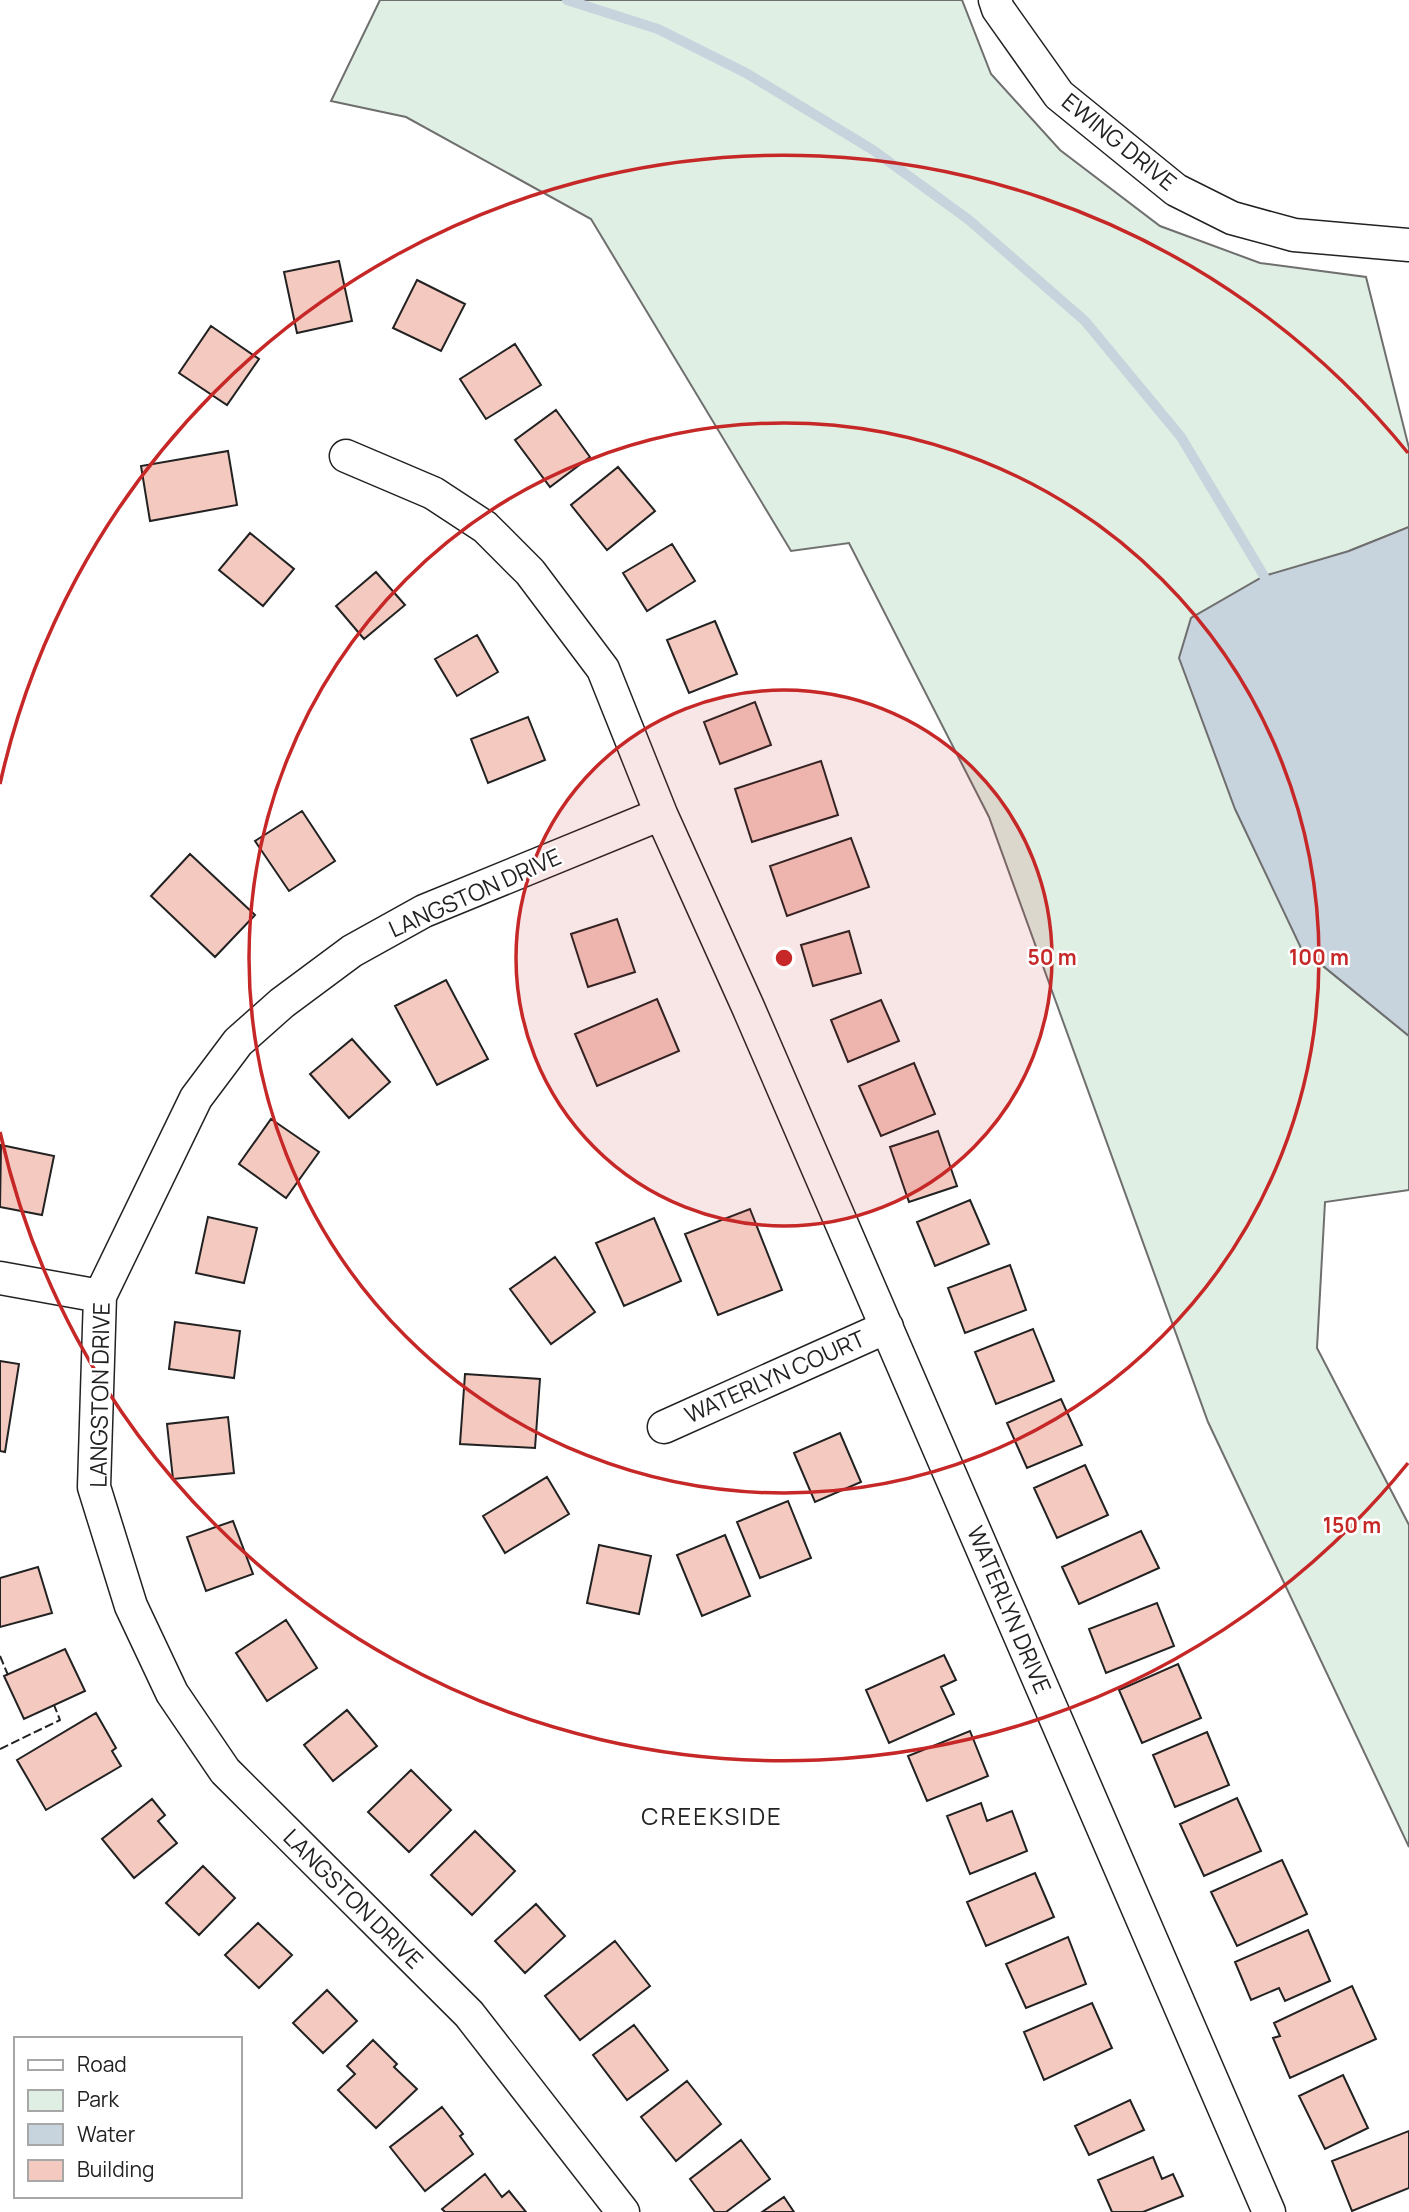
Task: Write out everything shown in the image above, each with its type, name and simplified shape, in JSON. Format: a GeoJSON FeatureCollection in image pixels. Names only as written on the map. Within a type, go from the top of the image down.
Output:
{"type":"FeatureCollection","features":[{"type":"Feature","properties":{"kind":"street","name":"EWING DRIVE"},"geometry":{"type":"LineString","coordinates":[[995,0],[998,9],[1059,95],[1176,191],[1232,218],[1294,235],[1409,245]]}},
{"type":"Feature","properties":{"kind":"street"},"geometry":{"type":"LineString","coordinates":[[346,456],[433,493],[485,527],[530,572],[603,669],[661,814]]}},
{"type":"Feature","properties":{"kind":"street","name":"WATERLYN DRIVE"},"geometry":{"type":"LineString","coordinates":[[661,814],[748,1007],[1269,2212]]}},
{"type":"Feature","properties":{"kind":"street","name":"LANGSTON DRIVE"},"geometry":{"type":"LineString","coordinates":[[623,2212],[469,2014],[225,1771],[173,1693],[131,1606],[94,1488],[100,1296],[196,1098],[238,1042],[282,1003],[352,951],[424,911],[661,814]]}},
{"type":"Feature","properties":{"kind":"street"},"geometry":{"type":"LineString","coordinates":[[0,1279],[100,1296]]}},
{"type":"Feature","properties":{"kind":"street","name":"WATERLYN COURT"},"geometry":{"type":"LineString","coordinates":[[664,1426],[887,1327]]}},
{"type":"Feature","properties":{"kind":"green space"},"geometry":{"type":"Polygon","coordinates":[[[380,0],[962,0],[991,74],[1060,150],[1160,226],[1260,263],[1366,277],[1409,448],[1409,527],[1349,551],[1301,948],[1409,1036],[1409,1190],[1325,1202],[1317,1348],[1409,1525],[1409,1847],[1208,1422],[989,817],[849,543],[791,551],[591,219],[406,117],[331,101],[380,0]]]}},
{"type":"Feature","properties":{"kind":"water"},"geometry":{"type":"Polygon","coordinates":[[[1409,527],[1409,1036],[1301,948],[1235,809],[1179,658],[1191,618],[1264,576],[1349,551],[1409,527]]]}},
{"type":"Feature","properties":{"kind":"building"},"geometry":{"type":"Polygon","coordinates":[[[339,261],[352,321],[297,333],[284,272],[339,261]]]}},
{"type":"Feature","properties":{"kind":"building"},"geometry":{"type":"Polygon","coordinates":[[[417,280],[465,304],[441,351],[393,328],[417,280]]]}},
{"type":"Feature","properties":{"kind":"building"},"geometry":{"type":"Polygon","coordinates":[[[211,326],[259,359],[227,405],[179,373],[211,326]]]}},
{"type":"Feature","properties":{"kind":"building"},"geometry":{"type":"Polygon","coordinates":[[[515,344],[541,385],[486,419],[460,379],[515,344]]]}},
{"type":"Feature","properties":{"kind":"building"},"geometry":{"type":"Polygon","coordinates":[[[556,410],[590,457],[550,487],[515,440],[556,410]]]}},
{"type":"Feature","properties":{"kind":"building"},"geometry":{"type":"Polygon","coordinates":[[[228,451],[237,505],[150,521],[141,466],[228,451]]]}},
{"type":"Feature","properties":{"kind":"building"},"geometry":{"type":"Polygon","coordinates":[[[618,467],[655,511],[607,550],[571,505],[618,467]]]}},
{"type":"Feature","properties":{"kind":"building"},"geometry":{"type":"Polygon","coordinates":[[[250,533],[294,569],[263,606],[219,570],[250,533]]]}},
{"type":"Feature","properties":{"kind":"building"},"geometry":{"type":"Polygon","coordinates":[[[672,544],[695,581],[647,611],[623,573],[672,544]]]}},
{"type":"Feature","properties":{"kind":"building"},"geometry":{"type":"Polygon","coordinates":[[[376,572],[405,605],[364,639],[336,606],[376,572]]]}},
{"type":"Feature","properties":{"kind":"building"},"geometry":{"type":"Polygon","coordinates":[[[715,621],[737,674],[689,693],[667,640],[715,621]]]}},
{"type":"Feature","properties":{"kind":"building"},"geometry":{"type":"Polygon","coordinates":[[[477,635],[498,672],[457,696],[435,659],[477,635]]]}},
{"type":"Feature","properties":{"kind":"building"},"geometry":{"type":"Polygon","coordinates":[[[755,702],[771,745],[720,764],[704,722],[755,702]]]}},
{"type":"Feature","properties":{"kind":"building"},"geometry":{"type":"Polygon","coordinates":[[[528,717],[545,760],[488,783],[471,739],[528,717]]]}},
{"type":"Feature","properties":{"kind":"building"},"geometry":{"type":"Polygon","coordinates":[[[821,761],[838,815],[752,842],[735,789],[821,761]]]}},
{"type":"Feature","properties":{"kind":"building"},"geometry":{"type":"Polygon","coordinates":[[[302,811],[335,861],[289,891],[255,841],[302,811]]]}},
{"type":"Feature","properties":{"kind":"building"},"geometry":{"type":"Polygon","coordinates":[[[851,838],[869,887],[787,916],[770,866],[851,838]]]}},
{"type":"Feature","properties":{"kind":"building"},"geometry":{"type":"Polygon","coordinates":[[[190,854],[255,915],[215,957],[151,896],[190,854]]]}},
{"type":"Feature","properties":{"kind":"building"},"geometry":{"type":"Polygon","coordinates":[[[617,919],[635,972],[588,987],[571,934],[617,919]]]}},
{"type":"Feature","properties":{"kind":"building"},"geometry":{"type":"Polygon","coordinates":[[[849,931],[861,973],[813,986],[801,945],[849,931]]]}},
{"type":"Feature","properties":{"kind":"building"},"geometry":{"type":"Polygon","coordinates":[[[446,980],[488,1059],[437,1085],[395,1006],[446,980]]]}},
{"type":"Feature","properties":{"kind":"building"},"geometry":{"type":"Polygon","coordinates":[[[657,999],[679,1051],[597,1086],[575,1034],[657,999]]]}},
{"type":"Feature","properties":{"kind":"building"},"geometry":{"type":"Polygon","coordinates":[[[881,1000],[899,1041],[848,1062],[831,1020],[881,1000]]]}},
{"type":"Feature","properties":{"kind":"building"},"geometry":{"type":"Polygon","coordinates":[[[352,1039],[390,1082],[349,1118],[310,1074],[352,1039]]]}},
{"type":"Feature","properties":{"kind":"building"},"geometry":{"type":"Polygon","coordinates":[[[914,1063],[935,1114],[881,1136],[859,1086],[914,1063]]]}},
{"type":"Feature","properties":{"kind":"building"},"geometry":{"type":"Polygon","coordinates":[[[271,1119],[319,1152],[286,1198],[239,1164],[271,1119]]]}},
{"type":"Feature","properties":{"kind":"building"},"geometry":{"type":"Polygon","coordinates":[[[938,1131],[957,1186],[909,1202],[890,1147],[938,1131]]]}},
{"type":"Feature","properties":{"kind":"building"},"geometry":{"type":"Polygon","coordinates":[[[1,1145],[54,1156],[42,1215],[0,1207],[1,1145]]]}},
{"type":"Feature","properties":{"kind":"building"},"geometry":{"type":"Polygon","coordinates":[[[970,1200],[989,1244],[935,1266],[917,1222],[970,1200]]]}},
{"type":"Feature","properties":{"kind":"building"},"geometry":{"type":"Polygon","coordinates":[[[750,1209],[782,1290],[718,1315],[685,1234],[750,1209]]]}},
{"type":"Feature","properties":{"kind":"building"},"geometry":{"type":"Polygon","coordinates":[[[208,1217],[257,1228],[244,1283],[196,1273],[208,1217]]]}},
{"type":"Feature","properties":{"kind":"building"},"geometry":{"type":"Polygon","coordinates":[[[654,1218],[681,1281],[624,1306],[596,1243],[654,1218]]]}},
{"type":"Feature","properties":{"kind":"building"},"geometry":{"type":"Polygon","coordinates":[[[555,1257],[595,1312],[551,1344],[510,1289],[555,1257]]]}},
{"type":"Feature","properties":{"kind":"building"},"geometry":{"type":"Polygon","coordinates":[[[1010,1265],[1026,1310],[965,1333],[948,1288],[1010,1265]]]}},
{"type":"Feature","properties":{"kind":"building"},"geometry":{"type":"Polygon","coordinates":[[[175,1322],[240,1331],[234,1378],[169,1369],[175,1322]]]}},
{"type":"Feature","properties":{"kind":"building"},"geometry":{"type":"Polygon","coordinates":[[[1033,1329],[1054,1381],[996,1404],[975,1352],[1033,1329]]]}},
{"type":"Feature","properties":{"kind":"building"},"geometry":{"type":"Polygon","coordinates":[[[0,1361],[19,1364],[5,1452],[0,1451],[0,1361]]]}},
{"type":"Feature","properties":{"kind":"building"},"geometry":{"type":"Polygon","coordinates":[[[465,1374],[540,1379],[535,1448],[460,1444],[465,1374]]]}},
{"type":"Feature","properties":{"kind":"building"},"geometry":{"type":"Polygon","coordinates":[[[1061,1399],[1082,1445],[1027,1468],[1007,1423],[1061,1399]]]}},
{"type":"Feature","properties":{"kind":"building"},"geometry":{"type":"Polygon","coordinates":[[[228,1417],[234,1473],[173,1479],[167,1424],[228,1417]]]}},
{"type":"Feature","properties":{"kind":"building"},"geometry":{"type":"Polygon","coordinates":[[[840,1433],[861,1482],[815,1502],[794,1453],[840,1433]]]}},
{"type":"Feature","properties":{"kind":"building"},"geometry":{"type":"Polygon","coordinates":[[[1085,1465],[1108,1515],[1057,1538],[1034,1488],[1085,1465]]]}},
{"type":"Feature","properties":{"kind":"building"},"geometry":{"type":"Polygon","coordinates":[[[547,1477],[569,1514],[505,1553],[483,1516],[547,1477]]]}},
{"type":"Feature","properties":{"kind":"building"},"geometry":{"type":"Polygon","coordinates":[[[788,1501],[811,1558],[760,1578],[737,1522],[788,1501]]]}},
{"type":"Feature","properties":{"kind":"building"},"geometry":{"type":"Polygon","coordinates":[[[233,1521],[253,1574],[206,1591],[187,1537],[233,1521]]]}},
{"type":"Feature","properties":{"kind":"building"},"geometry":{"type":"Polygon","coordinates":[[[1141,1531],[1159,1568],[1079,1604],[1062,1567],[1141,1531]]]}},
{"type":"Feature","properties":{"kind":"building"},"geometry":{"type":"Polygon","coordinates":[[[725,1535],[750,1596],[702,1616],[677,1555],[725,1535]]]}},
{"type":"Feature","properties":{"kind":"building"},"geometry":{"type":"Polygon","coordinates":[[[599,1545],[651,1556],[639,1614],[587,1603],[599,1545]]]}},
{"type":"Feature","properties":{"kind":"building"},"geometry":{"type":"Polygon","coordinates":[[[38,1567],[52,1613],[0,1627],[0,1578],[38,1567]]]}},
{"type":"Feature","properties":{"kind":"building"},"geometry":{"type":"Polygon","coordinates":[[[1157,1603],[1174,1646],[1106,1673],[1089,1629],[1157,1603]]]}},
{"type":"Feature","properties":{"kind":"building"},"geometry":{"type":"Polygon","coordinates":[[[286,1620],[317,1668],[267,1701],[236,1653],[286,1620]]]}},
{"type":"Feature","properties":{"kind":"building"},"geometry":{"type":"Polygon","coordinates":[[[65,1649],[85,1691],[24,1719],[4,1676],[65,1649]]]}},
{"type":"Feature","properties":{"kind":"building"},"geometry":{"type":"Polygon","coordinates":[[[944,1655],[956,1680],[941,1687],[954,1714],[889,1743],[866,1690],[944,1655]]]}},
{"type":"Feature","properties":{"kind":"building"},"geometry":{"type":"Polygon","coordinates":[[[1178,1664],[1201,1718],[1142,1743],[1119,1690],[1178,1664]]]}},
{"type":"Feature","properties":{"kind":"building"},"geometry":{"type":"Polygon","coordinates":[[[347,1710],[377,1746],[333,1781],[304,1745],[347,1710]]]}},
{"type":"Feature","properties":{"kind":"building"},"geometry":{"type":"Polygon","coordinates":[[[96,1713],[116,1748],[112,1751],[121,1766],[46,1810],[17,1760],[96,1713]]]}},
{"type":"Feature","properties":{"kind":"building"},"geometry":{"type":"Polygon","coordinates":[[[970,1731],[988,1776],[927,1801],[908,1756],[970,1731]]]}},
{"type":"Feature","properties":{"kind":"building"},"geometry":{"type":"Polygon","coordinates":[[[1207,1732],[1229,1785],[1175,1807],[1153,1755],[1207,1732]]]}},
{"type":"Feature","properties":{"kind":"building"},"geometry":{"type":"Polygon","coordinates":[[[411,1770],[451,1810],[409,1852],[368,1812],[411,1770]]]}},
{"type":"Feature","properties":{"kind":"building"},"geometry":{"type":"Polygon","coordinates":[[[1237,1798],[1261,1851],[1204,1876],[1180,1824],[1237,1798]]]}},
{"type":"Feature","properties":{"kind":"building"},"geometry":{"type":"Polygon","coordinates":[[[152,1799],[165,1815],[158,1821],[177,1843],[134,1878],[102,1839],[152,1799]]]}},
{"type":"Feature","properties":{"kind":"building"},"geometry":{"type":"Polygon","coordinates":[[[981,1803],[987,1821],[1012,1811],[1027,1851],[970,1874],[947,1816],[981,1803]]]}},
{"type":"Feature","properties":{"kind":"building"},"geometry":{"type":"Polygon","coordinates":[[[475,1831],[515,1871],[472,1915],[431,1875],[475,1831]]]}},
{"type":"Feature","properties":{"kind":"building"},"geometry":{"type":"Polygon","coordinates":[[[1282,1860],[1307,1914],[1237,1946],[1211,1892],[1282,1860]]]}},
{"type":"Feature","properties":{"kind":"building"},"geometry":{"type":"Polygon","coordinates":[[[203,1866],[235,1898],[199,1935],[166,1903],[203,1866]]]}},
{"type":"Feature","properties":{"kind":"building"},"geometry":{"type":"Polygon","coordinates":[[[1035,1873],[1054,1917],[986,1946],[967,1902],[1035,1873]]]}},
{"type":"Feature","properties":{"kind":"building"},"geometry":{"type":"Polygon","coordinates":[[[536,1904],[565,1936],[525,1973],[495,1941],[536,1904]]]}},
{"type":"Feature","properties":{"kind":"building"},"geometry":{"type":"Polygon","coordinates":[[[258,1923],[292,1955],[259,1988],[225,1955],[258,1923]]]}},
{"type":"Feature","properties":{"kind":"building"},"geometry":{"type":"Polygon","coordinates":[[[1308,1930],[1330,1981],[1285,2001],[1279,1988],[1251,2000],[1235,1962],[1308,1930]]]}},
{"type":"Feature","properties":{"kind":"building"},"geometry":{"type":"Polygon","coordinates":[[[1068,1937],[1086,1984],[1026,2008],[1006,1964],[1068,1937]]]}},
{"type":"Feature","properties":{"kind":"building"},"geometry":{"type":"Polygon","coordinates":[[[615,1941],[650,1986],[580,2040],[545,1996],[615,1941]]]}},
{"type":"Feature","properties":{"kind":"building"},"geometry":{"type":"Polygon","coordinates":[[[1352,1986],[1376,2039],[1290,2078],[1273,2038],[1280,2036],[1274,2023],[1352,1986]]]}},
{"type":"Feature","properties":{"kind":"building"},"geometry":{"type":"Polygon","coordinates":[[[327,1990],[357,2021],[323,2053],[293,2023],[327,1990]]]}},
{"type":"Feature","properties":{"kind":"building"},"geometry":{"type":"Polygon","coordinates":[[[1092,2003],[1112,2048],[1044,2080],[1024,2032],[1092,2003]]]}},
{"type":"Feature","properties":{"kind":"building"},"geometry":{"type":"Polygon","coordinates":[[[634,2025],[668,2070],[627,2100],[593,2055],[634,2025]]]}},
{"type":"Feature","properties":{"kind":"building"},"geometry":{"type":"Polygon","coordinates":[[[373,2040],[397,2064],[394,2067],[417,2089],[376,2128],[338,2090],[355,2074],[347,2066],[373,2040]]]}},
{"type":"Feature","properties":{"kind":"building"},"geometry":{"type":"Polygon","coordinates":[[[1343,2075],[1368,2128],[1325,2149],[1299,2096],[1343,2075]]]}},
{"type":"Feature","properties":{"kind":"building"},"geometry":{"type":"Polygon","coordinates":[[[687,2081],[721,2124],[676,2161],[641,2117],[687,2081]]]}},
{"type":"Feature","properties":{"kind":"building"},"geometry":{"type":"Polygon","coordinates":[[[1130,2100],[1144,2130],[1089,2155],[1075,2126],[1130,2100]]]}},
{"type":"Feature","properties":{"kind":"building"},"geometry":{"type":"Polygon","coordinates":[[[442,2107],[463,2134],[460,2136],[473,2154],[425,2191],[390,2147],[442,2107]]]}},
{"type":"Feature","properties":{"kind":"building"},"geometry":{"type":"Polygon","coordinates":[[[1409,2131],[1409,2188],[1352,2211],[1332,2161],[1409,2131]]]}},
{"type":"Feature","properties":{"kind":"building"},"geometry":{"type":"Polygon","coordinates":[[[741,2140],[770,2179],[726,2212],[715,2212],[690,2179],[741,2140]]]}},
{"type":"Feature","properties":{"kind":"building"},"geometry":{"type":"Polygon","coordinates":[[[1153,2157],[1162,2179],[1173,2174],[1183,2196],[1143,2212],[1112,2212],[1098,2180],[1153,2157]]]}},
{"type":"Feature","properties":{"kind":"building"},"geometry":{"type":"Polygon","coordinates":[[[485,2174],[502,2197],[509,2191],[526,2212],[445,2212],[442,2209],[485,2174]]]}},
{"type":"Feature","properties":{"kind":"building"},"geometry":{"type":"Polygon","coordinates":[[[784,2197],[794,2212],[762,2212],[784,2197]]]}},
{"type":"Feature","properties":{"kind":"waterway"},"geometry":{"type":"LineString","coordinates":[[567,0],[658,29],[746,73],[873,150],[969,220],[1085,321],[1181,437],[1264,576]]}},
{"type":"Feature","properties":{"kind":"fence"},"geometry":{"type":"LineString","coordinates":[[0,1656],[8,1675]]}},
{"type":"Feature","properties":{"kind":"fence"},"geometry":{"type":"LineString","coordinates":[[0,1749],[60,1720],[54,1705]]}},
{"type":"Feature","properties":{"kind":"district","name":"CREEKSIDE"},"geometry":{"type":"Point","coordinates":[712,1817]}}]}
